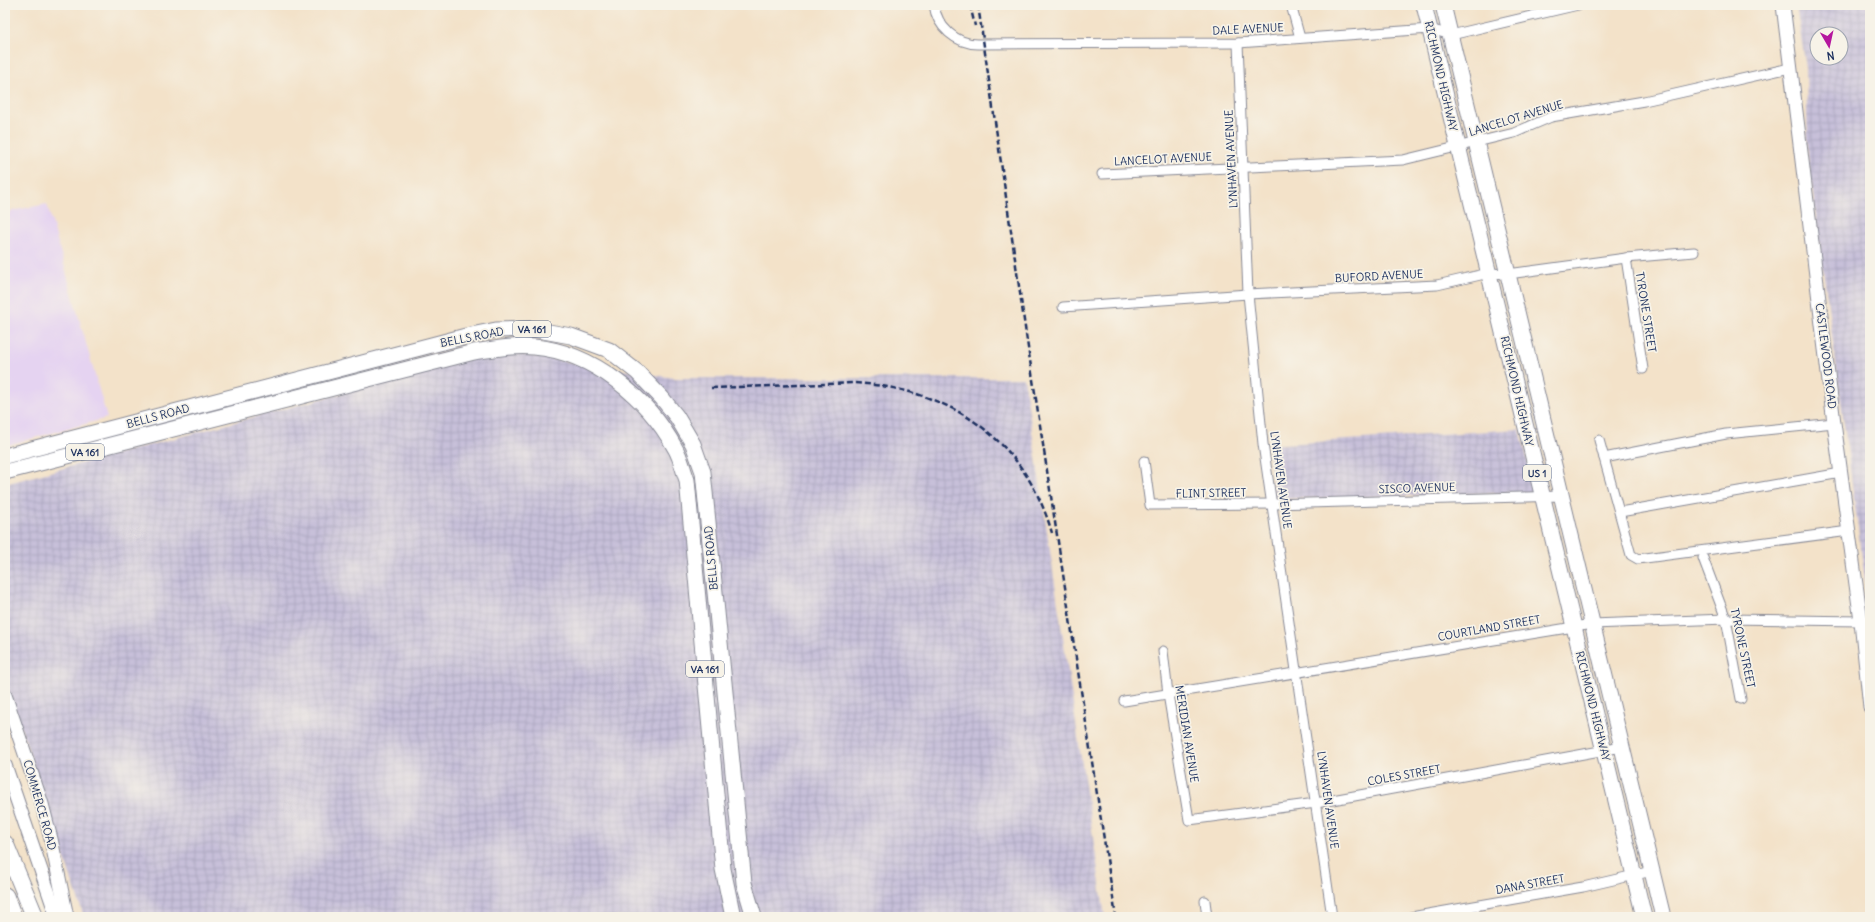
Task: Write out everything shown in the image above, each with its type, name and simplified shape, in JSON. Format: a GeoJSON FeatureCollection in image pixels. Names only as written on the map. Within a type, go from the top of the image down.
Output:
{"type":"FeatureCollection","features":[{"type":"Feature","properties":{"kind":"highway"},"geometry":{"type":"LineString","coordinates":[[5,844],[35,917]]}},
{"type":"Feature","properties":{"kind":"highway"},"geometry":{"type":"LineString","coordinates":[[5,896],[13,917]]}},
{"type":"Feature","properties":{"kind":"main road","name":"RICHMOND HIGHWAY"},"geometry":{"type":"LineString","coordinates":[[1424,5],[1644,917]]}},
{"type":"Feature","properties":{"kind":"main road","name":"RICHMOND HIGHWAY"},"geometry":{"type":"LineString","coordinates":[[1443,5],[1663,917]]}},
{"type":"Feature","properties":{"kind":"main road","name":"BELLS ROAD"},"geometry":{"type":"LineString","coordinates":[[5,456],[496,330],[532,329],[571,336],[609,350],[637,372],[662,398],[677,417],[693,444],[703,472],[732,777],[744,883],[754,917]]}},
{"type":"Feature","properties":{"kind":"main road","name":"BELLS ROAD"},"geometry":{"type":"LineString","coordinates":[[5,472],[474,352],[514,346],[535,347],[558,351],[591,365],[617,380],[645,406],[676,449],[687,480],[723,869],[734,917]]}},
{"type":"Feature","properties":{"kind":"main road"},"geometry":{"type":"LineString","coordinates":[[394,355],[399,371]]}},
{"type":"Feature","properties":{"kind":"main road"},"geometry":{"type":"LineString","coordinates":[[160,416],[165,431]]}},
{"type":"Feature","properties":{"kind":"main road"},"geometry":{"type":"LineString","coordinates":[[694,550],[710,548]]}},
{"type":"Feature","properties":{"kind":"main road"},"geometry":{"type":"LineString","coordinates":[[715,778],[732,777]]}},
{"type":"Feature","properties":{"kind":"street","name":"DALE AVENUE"},"geometry":{"type":"LineString","coordinates":[[934,5],[936,14],[949,35],[969,44],[1238,43],[1430,29],[1451,35],[1578,5]]}},
{"type":"Feature","properties":{"kind":"street"},"geometry":{"type":"LineString","coordinates":[[1291,5],[1300,38]]}},
{"type":"Feature","properties":{"kind":"street","name":"CASTLEWOOD ROAD"},"geometry":{"type":"LineString","coordinates":[[1783,5],[1834,422],[1861,621],[1870,707]]}},
{"type":"Feature","properties":{"kind":"street","name":"LYNHAVEN AVENUE"},"geometry":{"type":"LineString","coordinates":[[1238,43],[1248,294],[1263,444],[1298,673],[1332,917]]}},
{"type":"Feature","properties":{"kind":"street","name":"LANCELOT AVENUE"},"geometry":{"type":"LineString","coordinates":[[1102,174],[1403,160],[1514,133],[1551,117],[1644,101],[1790,68]]}},
{"type":"Feature","properties":{"kind":"street","name":"BUFORD AVENUE"},"geometry":{"type":"LineString","coordinates":[[1063,306],[1248,294],[1437,285],[1489,273],[1508,274],[1626,258],[1694,252]]}},
{"type":"Feature","properties":{"kind":"street","name":"TYRONE STREET"},"geometry":{"type":"LineString","coordinates":[[1626,258],[1643,369]]}},
{"type":"Feature","properties":{"kind":"street"},"geometry":{"type":"LineString","coordinates":[[1604,458],[1726,434],[1834,422]]}},
{"type":"Feature","properties":{"kind":"street"},"geometry":{"type":"LineString","coordinates":[[1599,440],[1631,555],[1638,559],[1849,531]]}},
{"type":"Feature","properties":{"kind":"street","name":"FLINT STREET"},"geometry":{"type":"LineString","coordinates":[[1144,461],[1150,505],[1273,504]]}},
{"type":"Feature","properties":{"kind":"street"},"geometry":{"type":"LineString","coordinates":[[1620,512],[1841,473]]}},
{"type":"Feature","properties":{"kind":"street","name":"SISCO AVENUE"},"geometry":{"type":"LineString","coordinates":[[1273,504],[1561,496]]}},
{"type":"Feature","properties":{"kind":"street","name":"TYRONE STREET"},"geometry":{"type":"LineString","coordinates":[[1703,558],[1726,619],[1741,699]]}},
{"type":"Feature","properties":{"kind":"street","name":"COURTLAND STREET"},"geometry":{"type":"LineString","coordinates":[[1124,701],[1592,624],[1726,619],[1861,621]]}},
{"type":"Feature","properties":{"kind":"street","name":"MERIDIAN AVENUE"},"geometry":{"type":"LineString","coordinates":[[1163,651],[1168,694],[1189,820]]}},
{"type":"Feature","properties":{"kind":"street","name":"COMMERCE ROAD"},"geometry":{"type":"LineString","coordinates":[[5,695],[42,804],[67,917]]}},
{"type":"Feature","properties":{"kind":"street","name":"COLES STREET"},"geometry":{"type":"LineString","coordinates":[[1189,820],[1316,803],[1622,747]]}},
{"type":"Feature","properties":{"kind":"street","name":"COMMERCE ROAD"},"geometry":{"type":"LineString","coordinates":[[5,765],[57,917]]}},
{"type":"Feature","properties":{"kind":"street","name":"DANA STREET"},"geometry":{"type":"LineString","coordinates":[[1411,917],[1583,887],[1652,871]]}},
{"type":"Feature","properties":{"kind":"street"},"geometry":{"type":"LineString","coordinates":[[1205,901],[1207,917]]}},
{"type":"Feature","properties":{"kind":"shaded area"},"geometry":{"type":"Polygon","coordinates":[[[1796,5],[1870,5],[1870,617],[1808,157],[1806,68],[1796,5]]]}},
{"type":"Feature","properties":{"kind":"shaded area"},"geometry":{"type":"Polygon","coordinates":[[[47,204],[107,418],[5,446],[5,222],[11,211],[47,204]]]}},
{"type":"Feature","properties":{"kind":"shaded area"},"geometry":{"type":"Polygon","coordinates":[[[499,351],[674,378],[1024,378],[1105,917],[84,917],[5,680],[5,484],[499,351]]]}},
{"type":"Feature","properties":{"kind":"shaded area"},"geometry":{"type":"Polygon","coordinates":[[[1520,429],[1535,492],[1275,499],[1268,445],[1520,429]]]}},
{"type":"Feature","properties":{"kind":"railway"},"geometry":{"type":"LineString","coordinates":[[970,5],[975,26]]}},
{"type":"Feature","properties":{"kind":"railway"},"geometry":{"type":"LineString","coordinates":[[978,5],[1027,341],[1116,917]]}},
{"type":"Feature","properties":{"kind":"railway"},"geometry":{"type":"LineString","coordinates":[[711,388],[855,383],[890,387],[922,396],[952,408],[979,425],[1003,446],[1023,471],[1040,500],[1052,533]]}}]}
